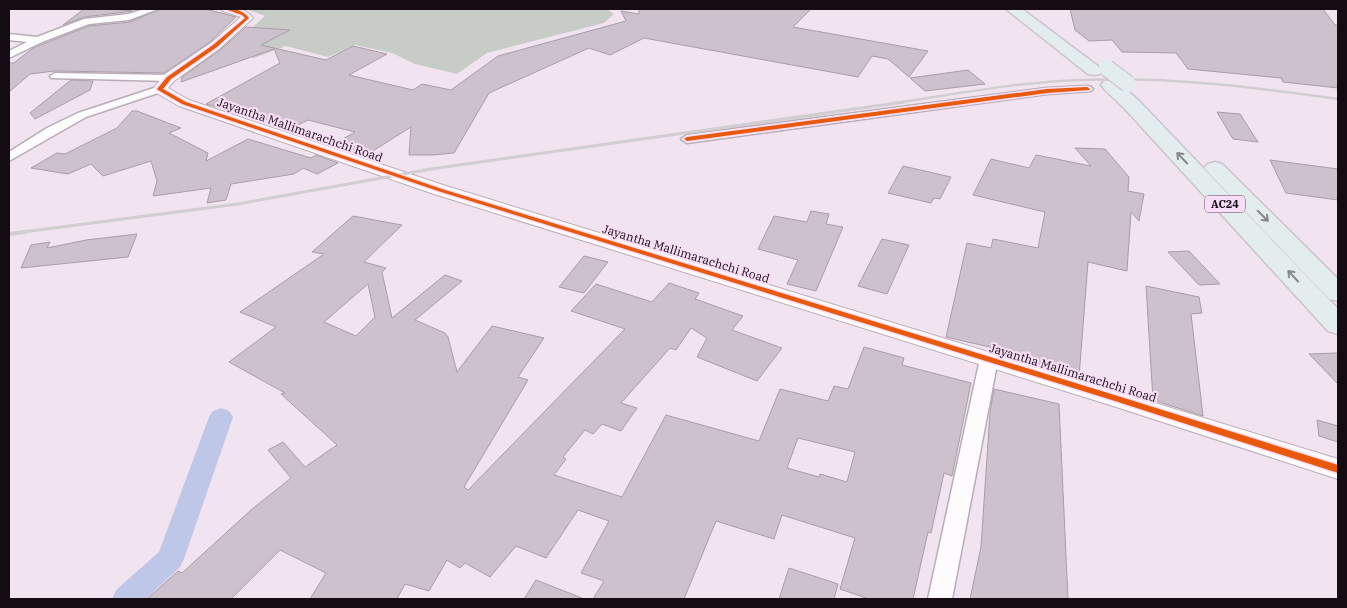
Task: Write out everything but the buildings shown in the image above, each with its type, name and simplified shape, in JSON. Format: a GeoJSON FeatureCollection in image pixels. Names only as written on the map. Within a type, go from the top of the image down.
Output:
{"type":"FeatureCollection","features":[{"type":"Feature","properties":{"kind":"main road","name":"AC24"},"geometry":{"type":"LineString","coordinates":[[1013,9],[1110,77]]}},
{"type":"Feature","properties":{"kind":"main road","name":"AC24"},"geometry":{"type":"LineString","coordinates":[[1030,9],[1110,77],[1132,105],[1332,301],[1338,325]]}},
{"type":"Feature","properties":{"kind":"street"},"geometry":{"type":"LineString","coordinates":[[9,55],[38,40],[87,21],[129,17],[153,9]]}},
{"type":"Feature","properties":{"kind":"street"},"geometry":{"type":"LineString","coordinates":[[9,157],[51,131],[82,115],[165,84],[215,46],[247,18],[244,14],[227,9]]}},
{"type":"Feature","properties":{"kind":"street"},"geometry":{"type":"LineString","coordinates":[[9,38],[38,40]]}},
{"type":"Feature","properties":{"kind":"street"},"geometry":{"type":"LineString","coordinates":[[55,76],[165,84]]}},
{"type":"Feature","properties":{"kind":"street","name":"Jayantha Mallimarachchi Road"},"geometry":{"type":"LineString","coordinates":[[165,84],[193,106],[448,192],[1338,469]]}},
{"type":"Feature","properties":{"kind":"street"},"geometry":{"type":"LineString","coordinates":[[687,139],[1047,91],[1087,90]]}},
{"type":"Feature","properties":{"kind":"street"},"geometry":{"type":"LineString","coordinates":[[940,599],[989,359]]}},
{"type":"Feature","properties":{"kind":"shaded area"},"geometry":{"type":"Polygon","coordinates":[[[246,9],[607,9],[614,14],[604,23],[487,53],[457,74],[415,64],[392,53],[355,45],[328,57],[286,46],[254,58],[229,48],[265,16],[246,9]]]}},
{"type":"Feature","properties":{"kind":"waterway"},"geometry":{"type":"LineString","coordinates":[[126,599],[170,559],[221,417]]}},
{"type":"Feature","properties":{"kind":"railway"},"geometry":{"type":"LineString","coordinates":[[895,103],[1034,83],[1112,79],[1177,81],[1274,90],[1338,99]]}},
{"type":"Feature","properties":{"kind":"railway"},"geometry":{"type":"LineString","coordinates":[[15,233],[238,204],[431,169],[904,102]]}},
{"type":"Feature","properties":{"kind":"railway"},"geometry":{"type":"LineString","coordinates":[[9,234],[25,232]]}},
{"type":"Feature","properties":{"kind":"cycle path"},"geometry":{"type":"LineString","coordinates":[[227,9],[244,14],[247,18],[215,46],[169,78],[160,89],[184,103],[440,190],[1118,399],[1338,469]]}},
{"type":"Feature","properties":{"kind":"cycle path"},"geometry":{"type":"LineString","coordinates":[[687,139],[1047,91],[1087,89]]}}]}
